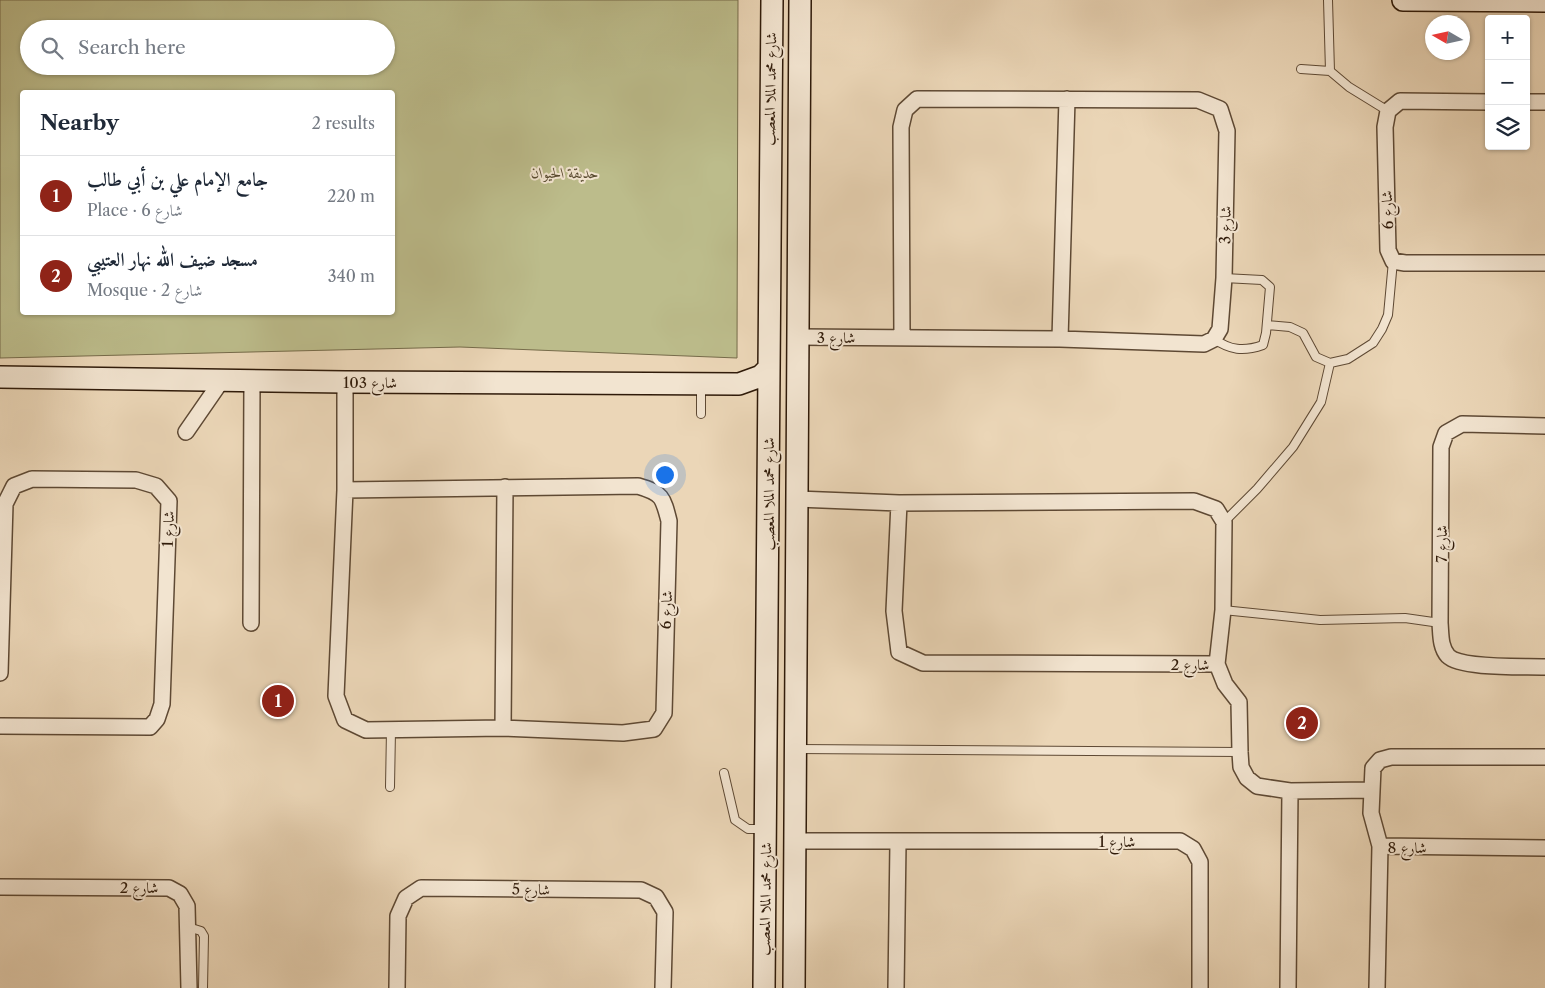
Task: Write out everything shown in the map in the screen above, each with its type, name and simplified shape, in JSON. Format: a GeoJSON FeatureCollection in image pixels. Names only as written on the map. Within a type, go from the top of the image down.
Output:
{"type":"FeatureCollection","features":[{"type":"Feature","properties":{"kind":"street","name":"شارع محمد الملا المعصب"},"geometry":{"type":"LineString","coordinates":[[764,988],[767,750],[769,151],[772,0]]}},
{"type":"Feature","properties":{"kind":"street","name":"شارع محمد الملا المعصب"},"geometry":{"type":"LineString","coordinates":[[794,988],[801,198],[800,0]]}},
{"type":"Feature","properties":{"kind":"street"},"geometry":{"type":"LineString","coordinates":[[1403,0],[1545,1]]}},
{"type":"Feature","properties":{"kind":"street","name":"شارع 3"},"geometry":{"type":"LineString","coordinates":[[800,337],[1060,339],[1204,344],[1214,339],[1220,329],[1224,278],[1226,131],[1220,109],[1198,100],[916,99],[905,110],[901,127],[902,337]]}},
{"type":"Feature","properties":{"kind":"street"},"geometry":{"type":"LineString","coordinates":[[1060,339],[1067,99]]}},
{"type":"Feature","properties":{"kind":"street"},"geometry":{"type":"LineString","coordinates":[[1388,111],[1400,101],[1485,102]]}},
{"type":"Feature","properties":{"kind":"street"},"geometry":{"type":"LineString","coordinates":[[1530,102],[1545,102]]}},
{"type":"Feature","properties":{"kind":"street","name":"شارع 6"},"geometry":{"type":"LineString","coordinates":[[1388,111],[1385,127],[1388,250],[1393,261]]}},
{"type":"Feature","properties":{"kind":"street"},"geometry":{"type":"LineString","coordinates":[[769,151],[783,163],[801,158]]}},
{"type":"Feature","properties":{"kind":"street"},"geometry":{"type":"LineString","coordinates":[[769,193],[777,187],[786,186],[795,190],[801,198]]}},
{"type":"Feature","properties":{"kind":"street"},"geometry":{"type":"LineString","coordinates":[[1393,261],[1405,263],[1545,263]]}},
{"type":"Feature","properties":{"kind":"street","name":"شارع 103"},"geometry":{"type":"LineString","coordinates":[[0,377],[345,382],[739,384],[761,376],[769,368]]}},
{"type":"Feature","properties":{"kind":"street"},"geometry":{"type":"LineString","coordinates":[[186,432],[222,380]]}},
{"type":"Feature","properties":{"kind":"street"},"geometry":{"type":"LineString","coordinates":[[251,623],[252,381]]}},
{"type":"Feature","properties":{"kind":"street","name":"شارع 6"},"geometry":{"type":"LineString","coordinates":[[345,382],[345,490],[336,696],[345,720],[366,730],[503,728],[623,733],[654,729],[664,713],[669,521],[664,501],[657,492],[638,486],[345,490]]}},
{"type":"Feature","properties":{"kind":"street","name":"شارع 103"},"geometry":{"type":"LineString","coordinates":[[739,384],[760,393],[769,402]]}},
{"type":"Feature","properties":{"kind":"street","name":"شارع 7"},"geometry":{"type":"LineString","coordinates":[[1545,426],[1462,424],[1446,433],[1441,447],[1440,623],[1442,645],[1449,657],[1462,663],[1545,667]]}},
{"type":"Feature","properties":{"kind":"street","name":"شارع 1"},"geometry":{"type":"LineString","coordinates":[[0,673],[5,504],[14,486],[32,479],[41,479],[136,480],[156,486],[169,501],[162,704],[157,719],[150,727],[0,726]]}},
{"type":"Feature","properties":{"kind":"street"},"geometry":{"type":"LineString","coordinates":[[503,728],[505,487]]}},
{"type":"Feature","properties":{"kind":"street"},"geometry":{"type":"LineString","coordinates":[[797,499],[899,503],[1194,501],[1216,509],[1224,522]]}},
{"type":"Feature","properties":{"kind":"street","name":"شارع 2"},"geometry":{"type":"LineString","coordinates":[[899,503],[894,611],[899,652],[923,663],[1217,664],[1223,610],[1224,522]]}},
{"type":"Feature","properties":{"kind":"street"},"geometry":{"type":"LineString","coordinates":[[1217,664],[1225,684],[1239,702],[1241,767],[1252,782],[1258,786],[1290,792],[1372,790]]}},
{"type":"Feature","properties":{"kind":"street"},"geometry":{"type":"LineString","coordinates":[[767,750],[770,740],[779,734],[789,735],[796,746]]}},
{"type":"Feature","properties":{"kind":"street"},"geometry":{"type":"LineString","coordinates":[[1380,846],[1371,813],[1372,768],[1380,760],[1391,757],[1545,757]]}},
{"type":"Feature","properties":{"kind":"street"},"geometry":{"type":"LineString","coordinates":[[1288,988],[1290,792]]}},
{"type":"Feature","properties":{"kind":"street","name":"شارع 1"},"geometry":{"type":"LineString","coordinates":[[796,841],[1180,841],[1193,849],[1200,862],[1200,988]]}},
{"type":"Feature","properties":{"kind":"street"},"geometry":{"type":"LineString","coordinates":[[896,988],[898,842]]}},
{"type":"Feature","properties":{"kind":"street","name":"شارع 8"},"geometry":{"type":"LineString","coordinates":[[1377,988],[1380,846],[1545,848]]}},
{"type":"Feature","properties":{"kind":"street","name":"شارع 2"},"geometry":{"type":"LineString","coordinates":[[0,887],[169,888],[180,894],[187,906],[189,988]]}},
{"type":"Feature","properties":{"kind":"street","name":"شارع 5"},"geometry":{"type":"LineString","coordinates":[[397,988],[398,916],[406,898],[421,888],[641,890],[656,897],[665,912],[663,988]]}},
{"type":"Feature","properties":{"kind":"lane"},"geometry":{"type":"LineString","coordinates":[[1328,0],[1330,71]]}},
{"type":"Feature","properties":{"kind":"lane"},"geometry":{"type":"LineString","coordinates":[[1301,69],[1330,71],[1349,87],[1388,111]]}},
{"type":"Feature","properties":{"kind":"lane"},"geometry":{"type":"LineString","coordinates":[[1267,325],[1290,327],[1303,333],[1316,357],[1330,363],[1348,359],[1373,343],[1382,329],[1388,315],[1393,261]]}},
{"type":"Feature","properties":{"kind":"lane"},"geometry":{"type":"LineString","coordinates":[[1214,339],[1228,348],[1253,348],[1262,345],[1267,325],[1270,287],[1262,280],[1224,278]]}},
{"type":"Feature","properties":{"kind":"lane"},"geometry":{"type":"LineString","coordinates":[[1224,522],[1257,489],[1293,447],[1321,402],[1330,363]]}},
{"type":"Feature","properties":{"kind":"lane"},"geometry":{"type":"LineString","coordinates":[[701,383],[701,414]]}},
{"type":"Feature","properties":{"kind":"lane"},"geometry":{"type":"LineString","coordinates":[[1223,610],[1320,620],[1405,618],[1440,623]]}},
{"type":"Feature","properties":{"kind":"lane"},"geometry":{"type":"LineString","coordinates":[[390,730],[390,787]]}},
{"type":"Feature","properties":{"kind":"lane"},"geometry":{"type":"LineString","coordinates":[[796,746],[1240,752]]}},
{"type":"Feature","properties":{"kind":"lane"},"geometry":{"type":"LineString","coordinates":[[724,773],[735,820],[748,828],[766,829]]}},
{"type":"Feature","properties":{"kind":"lane"},"geometry":{"type":"LineString","coordinates":[[188,926],[201,931],[204,936],[204,988]]}},
{"type":"Feature","properties":{"kind":"green space","name":"حديقة الحيوان"},"geometry":{"type":"Polygon","coordinates":[[[0,0],[738,0],[737,358],[460,347],[0,358],[0,0]]]}},
{"type":"Feature","properties":{"kind":"place","name":"جامع الإمام علي بن أبي طالب"},"geometry":{"type":"Point","coordinates":[278,701]}},
{"type":"Feature","properties":{"kind":"place","name":"مسجد ضيف الله نهار العتيبي"},"geometry":{"type":"Point","coordinates":[1302,723]}}]}
